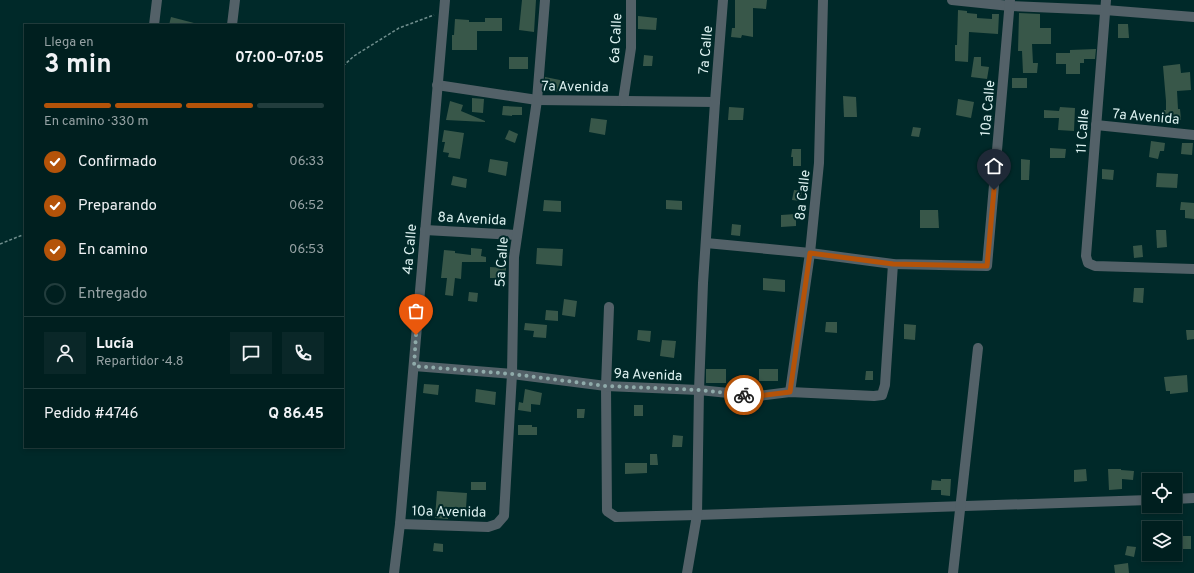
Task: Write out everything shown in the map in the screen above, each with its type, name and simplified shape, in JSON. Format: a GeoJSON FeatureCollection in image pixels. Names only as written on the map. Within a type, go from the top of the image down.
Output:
{"type":"FeatureCollection","features":[{"type":"Feature","properties":{"kind":"street"},"geometry":{"type":"LineString","coordinates":[[154,24],[157,0]]}},
{"type":"Feature","properties":{"kind":"street"},"geometry":{"type":"LineString","coordinates":[[232,24],[235,0]]}},
{"type":"Feature","properties":{"kind":"street","name":"4a Calle"},"geometry":{"type":"LineString","coordinates":[[394,573],[400,524],[445,0]]}},
{"type":"Feature","properties":{"kind":"street","name":"5a Calle"},"geometry":{"type":"LineString","coordinates":[[497,524],[504,516],[512,374],[514,257],[536,100],[544,0]]}},
{"type":"Feature","properties":{"kind":"street","name":"6a Calle"},"geometry":{"type":"LineString","coordinates":[[623,101],[631,48],[630,0]]}},
{"type":"Feature","properties":{"kind":"street","name":"7a Calle"},"geometry":{"type":"LineString","coordinates":[[688,573],[697,515],[699,390],[706,244],[723,0]]}},
{"type":"Feature","properties":{"kind":"street","name":"8a Calle"},"geometry":{"type":"LineString","coordinates":[[790,392],[810,253],[820,163],[823,0]]}},
{"type":"Feature","properties":{"kind":"street"},"geometry":{"type":"LineString","coordinates":[[952,0],[1106,5],[1194,17]]}},
{"type":"Feature","properties":{"kind":"street","name":"10a Calle"},"geometry":{"type":"LineString","coordinates":[[893,264],[987,266],[1010,3]]}},
{"type":"Feature","properties":{"kind":"street","name":"11 Calle"},"geometry":{"type":"LineString","coordinates":[[1106,5],[1086,256],[1088,263],[1095,266],[1194,269]]}},
{"type":"Feature","properties":{"kind":"street","name":"7a Avenida"},"geometry":{"type":"LineString","coordinates":[[437,85],[536,100],[715,102]]}},
{"type":"Feature","properties":{"kind":"street","name":"7a Avenida"},"geometry":{"type":"LineString","coordinates":[[1096,126],[1194,135]]}},
{"type":"Feature","properties":{"kind":"street","name":"8a Avenida"},"geometry":{"type":"LineString","coordinates":[[425,230],[517,235]]}},
{"type":"Feature","properties":{"kind":"street"},"geometry":{"type":"LineString","coordinates":[[706,244],[810,253],[893,264]]}},
{"type":"Feature","properties":{"kind":"street","name":"9a Avenida"},"geometry":{"type":"LineString","coordinates":[[414,366],[512,374],[606,386],[699,390],[758,396],[790,392],[874,396],[882,395],[885,385],[893,264]]}},
{"type":"Feature","properties":{"kind":"street"},"geometry":{"type":"LineString","coordinates":[[609,308],[606,386],[607,510],[616,517],[1142,500]]}},
{"type":"Feature","properties":{"kind":"street"},"geometry":{"type":"LineString","coordinates":[[953,573],[978,348]]}},
{"type":"Feature","properties":{"kind":"street"},"geometry":{"type":"LineString","coordinates":[[1182,499],[1194,498]]}},
{"type":"Feature","properties":{"kind":"street","name":"10a Avenida"},"geometry":{"type":"LineString","coordinates":[[400,524],[488,527],[497,524]]}},
{"type":"Feature","properties":{"kind":"path"},"geometry":{"type":"LineString","coordinates":[[344,65],[354,56],[399,28],[444,12]]}},
{"type":"Feature","properties":{"kind":"path"},"geometry":{"type":"LineString","coordinates":[[0,244],[24,234]]}},
{"type":"Feature","properties":{"kind":"building"},"geometry":{"type":"Polygon","coordinates":[[[522,0],[536,0],[534,32],[519,30],[522,0]]]}},
{"type":"Feature","properties":{"kind":"building"},"geometry":{"type":"Polygon","coordinates":[[[735,0],[767,0],[766,9],[753,8],[753,37],[742,35],[741,38],[731,37],[732,28],[735,28],[735,0]]]}},
{"type":"Feature","properties":{"kind":"building"},"geometry":{"type":"Polygon","coordinates":[[[958,10],[977,14],[977,18],[992,19],[992,14],[999,14],[998,34],[969,32],[968,62],[955,61],[958,10]]]}},
{"type":"Feature","properties":{"kind":"building"},"geometry":{"type":"Polygon","coordinates":[[[1019,13],[1040,14],[1040,28],[1051,28],[1051,44],[1032,44],[1033,63],[1038,63],[1037,73],[1023,73],[1022,51],[1018,51],[1019,13]]]}},
{"type":"Feature","properties":{"kind":"building"},"geometry":{"type":"Polygon","coordinates":[[[638,16],[657,18],[656,30],[638,29],[638,16]]]}},
{"type":"Feature","properties":{"kind":"building"},"geometry":{"type":"Polygon","coordinates":[[[171,17],[194,23],[194,24],[169,24],[171,17]]]}},
{"type":"Feature","properties":{"kind":"building"},"geometry":{"type":"Polygon","coordinates":[[[485,18],[502,18],[502,31],[477,31],[477,50],[452,50],[452,35],[454,35],[455,19],[469,20],[469,22],[485,22],[485,18]]]}},
{"type":"Feature","properties":{"kind":"building"},"geometry":{"type":"Polygon","coordinates":[[[1118,24],[1128,24],[1129,38],[1118,38],[1118,24]]]}},
{"type":"Feature","properties":{"kind":"building"},"geometry":{"type":"Polygon","coordinates":[[[1096,49],[1095,59],[1084,59],[1084,63],[1080,63],[1080,74],[1066,74],[1066,64],[1056,64],[1056,53],[1070,53],[1070,50],[1096,49]]]}},
{"type":"Feature","properties":{"kind":"building"},"geometry":{"type":"Polygon","coordinates":[[[644,55],[653,56],[652,66],[643,66],[644,55]]]}},
{"type":"Feature","properties":{"kind":"building"},"geometry":{"type":"Polygon","coordinates":[[[509,57],[528,57],[528,69],[509,69],[509,57]]]}},
{"type":"Feature","properties":{"kind":"building"},"geometry":{"type":"Polygon","coordinates":[[[974,57],[981,57],[981,66],[989,67],[987,79],[971,77],[974,57]]]}},
{"type":"Feature","properties":{"kind":"building"},"geometry":{"type":"Polygon","coordinates":[[[1180,64],[1181,73],[1190,72],[1191,90],[1177,91],[1178,109],[1180,109],[1181,120],[1165,121],[1164,110],[1166,110],[1166,101],[1163,66],[1180,64]]]}},
{"type":"Feature","properties":{"kind":"building"},"geometry":{"type":"Polygon","coordinates":[[[545,77],[570,82],[568,90],[559,88],[558,92],[544,90],[545,77]]]}},
{"type":"Feature","properties":{"kind":"building"},"geometry":{"type":"Polygon","coordinates":[[[1012,78],[1027,78],[1027,88],[1012,88],[1012,78]]]}},
{"type":"Feature","properties":{"kind":"building"},"geometry":{"type":"Polygon","coordinates":[[[843,96],[856,97],[857,117],[844,117],[843,96]]]}},
{"type":"Feature","properties":{"kind":"building"},"geometry":{"type":"Polygon","coordinates":[[[472,98],[484,99],[483,113],[472,112],[472,98]]]}},
{"type":"Feature","properties":{"kind":"building"},"geometry":{"type":"Polygon","coordinates":[[[958,99],[974,102],[971,118],[956,115],[958,99]]]}},
{"type":"Feature","properties":{"kind":"building"},"geometry":{"type":"Polygon","coordinates":[[[450,101],[463,105],[461,111],[485,122],[446,120],[450,101]]]}},
{"type":"Feature","properties":{"kind":"building"},"geometry":{"type":"Polygon","coordinates":[[[503,106],[522,107],[522,115],[502,115],[503,106]]]}},
{"type":"Feature","properties":{"kind":"building"},"geometry":{"type":"Polygon","coordinates":[[[729,107],[744,108],[743,120],[728,120],[729,107]]]}},
{"type":"Feature","properties":{"kind":"building"},"geometry":{"type":"Polygon","coordinates":[[[1060,107],[1075,108],[1074,131],[1058,130],[1059,118],[1044,118],[1044,110],[1059,111],[1060,107]]]}},
{"type":"Feature","properties":{"kind":"building"},"geometry":{"type":"Polygon","coordinates":[[[591,118],[607,120],[605,135],[589,132],[591,118]]]}},
{"type":"Feature","properties":{"kind":"building"},"geometry":{"type":"Polygon","coordinates":[[[913,127],[921,128],[919,137],[911,136],[913,127]]]}},
{"type":"Feature","properties":{"kind":"building"},"geometry":{"type":"Polygon","coordinates":[[[444,130],[464,133],[460,159],[448,157],[449,153],[443,152],[445,142],[442,142],[444,130]]]}},
{"type":"Feature","properties":{"kind":"building"},"geometry":{"type":"Polygon","coordinates":[[[509,130],[518,134],[515,143],[505,139],[509,130]]]}},
{"type":"Feature","properties":{"kind":"building"},"geometry":{"type":"Polygon","coordinates":[[[1151,141],[1165,143],[1164,151],[1160,151],[1158,159],[1149,157],[1151,141]]]}},
{"type":"Feature","properties":{"kind":"building"},"geometry":{"type":"Polygon","coordinates":[[[1182,143],[1193,143],[1192,155],[1181,154],[1182,143]]]}},
{"type":"Feature","properties":{"kind":"building"},"geometry":{"type":"Polygon","coordinates":[[[1050,148],[1066,149],[1065,158],[1050,158],[1050,148]]]}},
{"type":"Feature","properties":{"kind":"building"},"geometry":{"type":"Polygon","coordinates":[[[792,149],[801,149],[801,166],[793,166],[793,157],[791,157],[792,149]]]}},
{"type":"Feature","properties":{"kind":"building"},"geometry":{"type":"Polygon","coordinates":[[[490,159],[508,162],[506,176],[488,172],[490,159]]]}},
{"type":"Feature","properties":{"kind":"building"},"geometry":{"type":"Polygon","coordinates":[[[1021,159],[1030,160],[1029,180],[1021,180],[1021,159]]]}},
{"type":"Feature","properties":{"kind":"building"},"geometry":{"type":"Polygon","coordinates":[[[1102,169],[1114,170],[1113,180],[1102,179],[1102,169]]]}},
{"type":"Feature","properties":{"kind":"building"},"geometry":{"type":"Polygon","coordinates":[[[1157,173],[1178,174],[1177,188],[1156,187],[1157,173]]]}},
{"type":"Feature","properties":{"kind":"building"},"geometry":{"type":"Polygon","coordinates":[[[453,176],[467,179],[466,188],[451,185],[453,176]]]}},
{"type":"Feature","properties":{"kind":"building"},"geometry":{"type":"Polygon","coordinates":[[[794,190],[802,191],[800,201],[792,200],[794,190]]]}},
{"type":"Feature","properties":{"kind":"building"},"geometry":{"type":"Polygon","coordinates":[[[544,200],[561,201],[561,212],[543,211],[544,200]]]}},
{"type":"Feature","properties":{"kind":"building"},"geometry":{"type":"Polygon","coordinates":[[[666,200],[682,201],[682,210],[666,209],[666,200]]]}},
{"type":"Feature","properties":{"kind":"building"},"geometry":{"type":"Polygon","coordinates":[[[1181,202],[1194,203],[1194,219],[1185,218],[1185,210],[1180,210],[1181,202]]]}},
{"type":"Feature","properties":{"kind":"building"},"geometry":{"type":"Polygon","coordinates":[[[920,210],[938,210],[939,228],[920,228],[920,210]]]}},
{"type":"Feature","properties":{"kind":"building"},"geometry":{"type":"Polygon","coordinates":[[[796,214],[796,226],[781,227],[781,215],[796,214]]]}},
{"type":"Feature","properties":{"kind":"building"},"geometry":{"type":"Polygon","coordinates":[[[732,224],[741,225],[740,236],[731,235],[732,224]]]}},
{"type":"Feature","properties":{"kind":"building"},"geometry":{"type":"Polygon","coordinates":[[[1156,230],[1166,230],[1167,247],[1157,248],[1156,230]]]}},
{"type":"Feature","properties":{"kind":"building"},"geometry":{"type":"Polygon","coordinates":[[[1142,245],[1143,257],[1134,258],[1133,246],[1142,245]]]}},
{"type":"Feature","properties":{"kind":"building"},"geometry":{"type":"Polygon","coordinates":[[[471,248],[482,249],[481,256],[486,257],[486,262],[462,262],[461,279],[455,278],[453,296],[445,295],[447,278],[441,278],[444,250],[471,255],[471,248]]]}},
{"type":"Feature","properties":{"kind":"building"},"geometry":{"type":"Polygon","coordinates":[[[537,248],[563,249],[562,266],[536,264],[537,248]]]}},
{"type":"Feature","properties":{"kind":"building"},"geometry":{"type":"Polygon","coordinates":[[[490,267],[506,268],[506,278],[490,278],[490,267]]]}},
{"type":"Feature","properties":{"kind":"building"},"geometry":{"type":"Polygon","coordinates":[[[763,278],[785,280],[785,292],[763,290],[763,278]]]}},
{"type":"Feature","properties":{"kind":"building"},"geometry":{"type":"Polygon","coordinates":[[[1134,288],[1144,288],[1143,303],[1133,302],[1134,288]]]}},
{"type":"Feature","properties":{"kind":"building"},"geometry":{"type":"Polygon","coordinates":[[[469,292],[478,293],[477,302],[468,301],[469,292]]]}},
{"type":"Feature","properties":{"kind":"building"},"geometry":{"type":"Polygon","coordinates":[[[564,299],[577,301],[575,317],[562,315],[564,299]]]}},
{"type":"Feature","properties":{"kind":"building"},"geometry":{"type":"Polygon","coordinates":[[[546,310],[558,311],[558,321],[545,320],[546,310]]]}},
{"type":"Feature","properties":{"kind":"building"},"geometry":{"type":"Polygon","coordinates":[[[826,322],[837,322],[837,333],[825,332],[826,322]]]}},
{"type":"Feature","properties":{"kind":"building"},"geometry":{"type":"Polygon","coordinates":[[[525,323],[547,325],[546,338],[533,337],[534,331],[524,330],[525,323]]]}},
{"type":"Feature","properties":{"kind":"building"},"geometry":{"type":"Polygon","coordinates":[[[904,324],[916,325],[915,340],[904,339],[904,324]]]}},
{"type":"Feature","properties":{"kind":"building"},"geometry":{"type":"Polygon","coordinates":[[[638,330],[651,331],[650,342],[637,340],[638,330]]]}},
{"type":"Feature","properties":{"kind":"building"},"geometry":{"type":"Polygon","coordinates":[[[1186,330],[1194,330],[1194,339],[1187,340],[1186,330]]]}},
{"type":"Feature","properties":{"kind":"building"},"geometry":{"type":"Polygon","coordinates":[[[662,340],[676,341],[674,358],[660,356],[662,340]]]}},
{"type":"Feature","properties":{"kind":"building"},"geometry":{"type":"Polygon","coordinates":[[[706,369],[726,369],[726,383],[706,383],[706,369]]]}},
{"type":"Feature","properties":{"kind":"building"},"geometry":{"type":"Polygon","coordinates":[[[759,369],[778,369],[778,381],[759,381],[759,369]]]}},
{"type":"Feature","properties":{"kind":"building"},"geometry":{"type":"Polygon","coordinates":[[[866,371],[873,371],[873,380],[865,380],[866,371]]]}},
{"type":"Feature","properties":{"kind":"building"},"geometry":{"type":"Polygon","coordinates":[[[1187,375],[1188,392],[1170,394],[1170,391],[1166,391],[1164,377],[1187,375]]]}},
{"type":"Feature","properties":{"kind":"building"},"geometry":{"type":"Polygon","coordinates":[[[424,384],[439,385],[438,395],[423,393],[424,384]]]}},
{"type":"Feature","properties":{"kind":"building"},"geometry":{"type":"Polygon","coordinates":[[[476,389],[496,392],[495,405],[475,402],[476,389]]]}},
{"type":"Feature","properties":{"kind":"building"},"geometry":{"type":"Polygon","coordinates":[[[525,389],[542,393],[540,405],[531,404],[531,412],[518,410],[519,402],[523,403],[525,389]]]}},
{"type":"Feature","properties":{"kind":"building"},"geometry":{"type":"Polygon","coordinates":[[[634,405],[643,405],[643,416],[634,416],[634,405]]]}},
{"type":"Feature","properties":{"kind":"building"},"geometry":{"type":"Polygon","coordinates":[[[577,409],[585,409],[584,418],[577,418],[577,409]]]}},
{"type":"Feature","properties":{"kind":"building"},"geometry":{"type":"Polygon","coordinates":[[[518,425],[532,425],[532,427],[537,427],[537,435],[518,435],[518,425]]]}},
{"type":"Feature","properties":{"kind":"building"},"geometry":{"type":"Polygon","coordinates":[[[673,435],[683,436],[682,447],[672,447],[673,435]]]}},
{"type":"Feature","properties":{"kind":"building"},"geometry":{"type":"Polygon","coordinates":[[[650,454],[657,454],[658,465],[650,465],[650,454]]]}},
{"type":"Feature","properties":{"kind":"building"},"geometry":{"type":"Polygon","coordinates":[[[625,463],[647,463],[647,473],[625,474],[625,463]]]}},
{"type":"Feature","properties":{"kind":"building"},"geometry":{"type":"Polygon","coordinates":[[[1086,469],[1087,481],[1074,482],[1074,470],[1086,469]]]}},
{"type":"Feature","properties":{"kind":"building"},"geometry":{"type":"Polygon","coordinates":[[[1108,469],[1134,471],[1133,480],[1122,479],[1122,489],[1109,490],[1108,469]]]}},
{"type":"Feature","properties":{"kind":"building"},"geometry":{"type":"Polygon","coordinates":[[[941,479],[951,479],[950,496],[941,495],[941,490],[931,490],[932,480],[941,481],[941,479]]]}},
{"type":"Feature","properties":{"kind":"building"},"geometry":{"type":"Polygon","coordinates":[[[471,482],[486,482],[486,490],[471,490],[471,482]]]}},
{"type":"Feature","properties":{"kind":"building"},"geometry":{"type":"Polygon","coordinates":[[[437,491],[467,493],[466,508],[448,507],[448,519],[435,518],[437,491]]]}},
{"type":"Feature","properties":{"kind":"building"},"geometry":{"type":"Polygon","coordinates":[[[1182,536],[1191,536],[1191,549],[1182,549],[1182,536]]]}},
{"type":"Feature","properties":{"kind":"building"},"geometry":{"type":"Polygon","coordinates":[[[434,543],[443,544],[443,552],[433,551],[434,543]]]}},
{"type":"Feature","properties":{"kind":"building"},"geometry":{"type":"Polygon","coordinates":[[[1127,546],[1136,547],[1134,557],[1125,555],[1127,546]]]}},
{"type":"Feature","properties":{"kind":"building"},"geometry":{"type":"Polygon","coordinates":[[[1128,563],[1129,573],[1115,573],[1114,565],[1128,563]]]}},
{"type":"Feature","properties":{"kind":"way so far"},"geometry":{"type":"LineString","coordinates":[[416,335],[414,366],[512,374],[606,386],[699,390],[744,395]]}},
{"type":"Feature","properties":{"kind":"route"},"geometry":{"type":"LineString","coordinates":[[744,395],[758,396],[790,392],[810,253],[893,264],[987,266],[994,190]]}}]}
